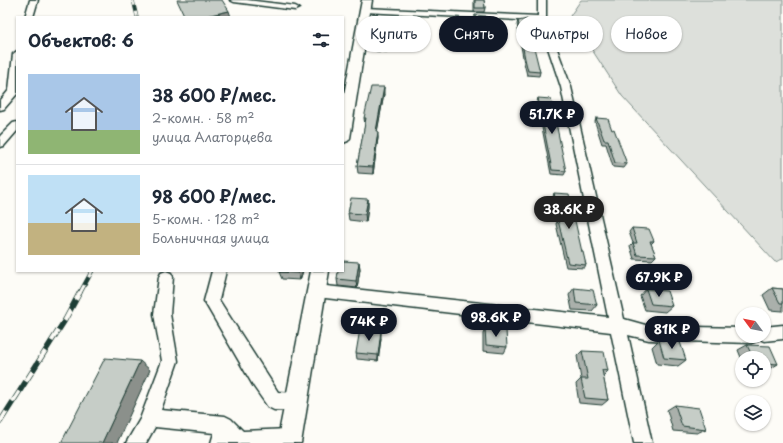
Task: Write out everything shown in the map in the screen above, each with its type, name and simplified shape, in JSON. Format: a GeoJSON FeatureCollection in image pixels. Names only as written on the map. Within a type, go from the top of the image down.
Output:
{"type":"FeatureCollection","features":[{"type":"Feature","properties":{"kind":"main road"},"geometry":{"type":"LineString","coordinates":[[344,132],[366,5]]}},
{"type":"Feature","properties":{"kind":"main road"},"geometry":{"type":"LineString","coordinates":[[289,441],[318,281]]}},
{"type":"Feature","properties":{"kind":"street"},"geometry":{"type":"LineString","coordinates":[[29,16],[34,0]]}},
{"type":"Feature","properties":{"kind":"street"},"geometry":{"type":"LineString","coordinates":[[234,0],[263,5],[296,4],[292,16]]}},
{"type":"Feature","properties":{"kind":"street"},"geometry":{"type":"LineString","coordinates":[[542,0],[542,16]]}},
{"type":"Feature","properties":{"kind":"street"},"geometry":{"type":"LineString","coordinates":[[366,5],[516,18]]}},
{"type":"Feature","properties":{"kind":"street"},"geometry":{"type":"LineString","coordinates":[[553,52],[566,87],[643,443]]}},
{"type":"Feature","properties":{"kind":"street"},"geometry":{"type":"LineString","coordinates":[[0,106],[14,91],[16,66]]}},
{"type":"Feature","properties":{"kind":"street"},"geometry":{"type":"LineString","coordinates":[[0,143],[16,126]]}},
{"type":"Feature","properties":{"kind":"street"},"geometry":{"type":"LineString","coordinates":[[219,272],[211,301],[274,401],[297,402]]}},
{"type":"Feature","properties":{"kind":"street"},"geometry":{"type":"LineString","coordinates":[[135,443],[150,418],[170,361],[162,314],[166,277]]}},
{"type":"Feature","properties":{"kind":"street"},"geometry":{"type":"LineString","coordinates":[[318,281],[617,325],[649,333],[735,336]]}},
{"type":"Feature","properties":{"kind":"street"},"geometry":{"type":"LineString","coordinates":[[771,333],[783,332]]}},
{"type":"Feature","properties":{"kind":"street"},"geometry":{"type":"LineString","coordinates":[[150,418],[225,425],[240,440],[289,441]]}},
{"type":"Feature","properties":{"kind":"street"},"geometry":{"type":"LineString","coordinates":[[220,443],[225,425]]}},
{"type":"Feature","properties":{"kind":"shaded area"},"geometry":{"type":"Polygon","coordinates":[[[581,0],[783,0],[783,259],[775,262],[622,96],[593,52],[603,52],[603,16],[570,16],[581,0]]]}},
{"type":"Feature","properties":{"kind":"building"},"geometry":{"type":"Polygon","coordinates":[[[177,0],[222,0],[229,11],[206,16],[185,16],[177,0]]]}},
{"type":"Feature","properties":{"kind":"building"},"geometry":{"type":"Polygon","coordinates":[[[475,0],[484,0],[485,8],[475,8],[475,0]]]}},
{"type":"Feature","properties":{"kind":"building"},"geometry":{"type":"Polygon","coordinates":[[[524,52],[535,52],[540,72],[528,71],[524,52]]]}},
{"type":"Feature","properties":{"kind":"building"},"geometry":{"type":"Polygon","coordinates":[[[371,87],[384,87],[376,131],[378,131],[373,167],[357,166],[366,118],[364,118],[371,87]]]}},
{"type":"Feature","properties":{"kind":"building"},"geometry":{"type":"Polygon","coordinates":[[[538,98],[551,99],[566,171],[552,170],[538,98]]]}},
{"type":"Feature","properties":{"kind":"building"},"geometry":{"type":"Polygon","coordinates":[[[596,118],[608,119],[612,130],[614,129],[627,164],[615,163],[608,140],[604,140],[596,118]]]}},
{"type":"Feature","properties":{"kind":"building"},"geometry":{"type":"Polygon","coordinates":[[[554,193],[569,194],[586,265],[568,263],[558,220],[560,220],[554,193]]]}},
{"type":"Feature","properties":{"kind":"building"},"geometry":{"type":"Polygon","coordinates":[[[351,198],[368,199],[365,214],[348,213],[351,198]]]}},
{"type":"Feature","properties":{"kind":"building"},"geometry":{"type":"Polygon","coordinates":[[[632,228],[649,229],[654,241],[650,241],[656,256],[637,255],[633,243],[637,243],[632,228]]]}},
{"type":"Feature","properties":{"kind":"building"},"geometry":{"type":"Polygon","coordinates":[[[344,261],[359,262],[356,281],[337,279],[338,272],[344,272],[344,261]]]}},
{"type":"Feature","properties":{"kind":"building"},"geometry":{"type":"Polygon","coordinates":[[[574,288],[593,290],[597,305],[576,303],[574,288]]]}},
{"type":"Feature","properties":{"kind":"building"},"geometry":{"type":"Polygon","coordinates":[[[772,288],[783,289],[783,303],[780,303],[772,288]]]}},
{"type":"Feature","properties":{"kind":"building"},"geometry":{"type":"Polygon","coordinates":[[[646,289],[667,291],[672,306],[651,304],[646,289]]]}},
{"type":"Feature","properties":{"kind":"building"},"geometry":{"type":"Polygon","coordinates":[[[485,328],[506,330],[507,347],[486,345],[485,328]]]}},
{"type":"Feature","properties":{"kind":"building"},"geometry":{"type":"Polygon","coordinates":[[[360,329],[381,331],[378,355],[356,353],[360,329]]]}},
{"type":"Feature","properties":{"kind":"building"},"geometry":{"type":"Polygon","coordinates":[[[659,340],[680,342],[686,360],[664,358],[659,340]]]}},
{"type":"Feature","properties":{"kind":"building"},"geometry":{"type":"Polygon","coordinates":[[[747,345],[770,346],[778,364],[771,364],[771,351],[750,351],[747,345]]]}},
{"type":"Feature","properties":{"kind":"building"},"geometry":{"type":"Polygon","coordinates":[[[582,351],[604,352],[608,371],[602,370],[608,400],[585,398],[581,379],[588,379],[582,351]]]}},
{"type":"Feature","properties":{"kind":"building"},"geometry":{"type":"Polygon","coordinates":[[[105,358],[140,361],[102,443],[61,443],[105,358]]]}},
{"type":"Feature","properties":{"kind":"building"},"geometry":{"type":"Polygon","coordinates":[[[675,405],[699,408],[706,429],[682,426],[675,405]]]}},
{"type":"Feature","properties":{"kind":"railway"},"geometry":{"type":"LineString","coordinates":[[133,0],[137,16]]}},
{"type":"Feature","properties":{"kind":"railway"},"geometry":{"type":"LineString","coordinates":[[80,293],[91,272]]}},
{"type":"Feature","properties":{"kind":"railway"},"geometry":{"type":"LineString","coordinates":[[0,422],[65,320],[80,292]]}}]}
